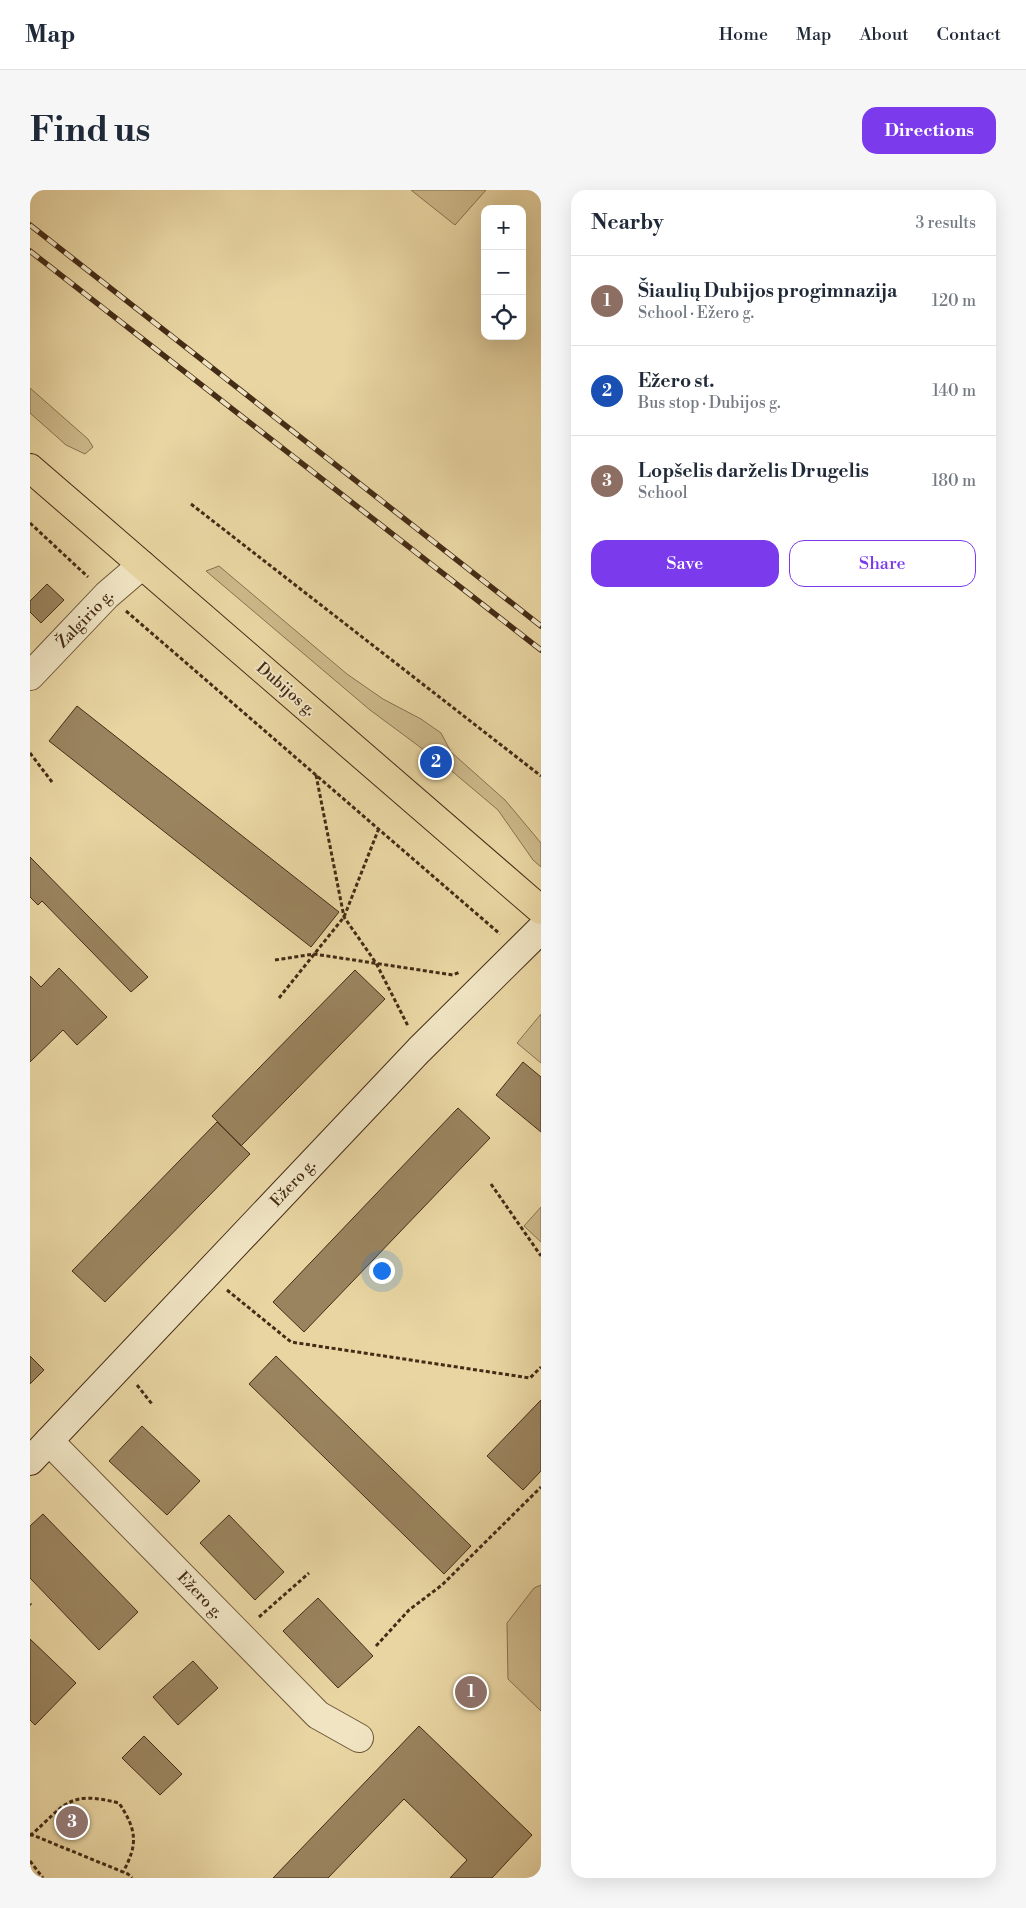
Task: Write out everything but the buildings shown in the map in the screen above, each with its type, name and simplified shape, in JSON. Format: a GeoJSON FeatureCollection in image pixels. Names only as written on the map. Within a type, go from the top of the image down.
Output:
{"type":"FeatureCollection","features":[{"type":"Feature","properties":{"kind":"main road","name":"Dubijos g."},"geometry":{"type":"LineString","coordinates":[[30,468],[541,910]]}},
{"type":"Feature","properties":{"kind":"main road","name":"Žalgirio g."},"geometry":{"type":"LineString","coordinates":[[30,676],[108,595],[142,565]]}},
{"type":"Feature","properties":{"kind":"main road","name":"Ežero g."},"geometry":{"type":"LineString","coordinates":[[30,1461],[419,1050],[541,930]]}},
{"type":"Feature","properties":{"kind":"main road","name":"Ežero g."},"geometry":{"type":"LineString","coordinates":[[48,1441],[318,1715],[359,1738]]}},
{"type":"Feature","properties":{"kind":"path"},"geometry":{"type":"LineString","coordinates":[[191,504],[541,776]]}},
{"type":"Feature","properties":{"kind":"path"},"geometry":{"type":"LineString","coordinates":[[30,523],[108,595],[495,930]]}},
{"type":"Feature","properties":{"kind":"path"},"geometry":{"type":"LineString","coordinates":[[30,753],[52,782]]}},
{"type":"Feature","properties":{"kind":"path"},"geometry":{"type":"LineString","coordinates":[[316,774],[344,917],[376,963],[419,1050]]}},
{"type":"Feature","properties":{"kind":"path"},"geometry":{"type":"LineString","coordinates":[[280,998],[344,917],[379,828]]}},
{"type":"Feature","properties":{"kind":"path"},"geometry":{"type":"LineString","coordinates":[[275,960],[314,954],[452,975],[462,971]]}},
{"type":"Feature","properties":{"kind":"path"},"geometry":{"type":"LineString","coordinates":[[491,1184],[541,1256]]}},
{"type":"Feature","properties":{"kind":"path"},"geometry":{"type":"LineString","coordinates":[[207,1274],[291,1342],[530,1378],[541,1367]]}},
{"type":"Feature","properties":{"kind":"path"},"geometry":{"type":"LineString","coordinates":[[376,1646],[410,1610],[442,1585],[541,1487]]}},
{"type":"Feature","properties":{"kind":"path"},"geometry":{"type":"LineString","coordinates":[[238,1635],[309,1574]]}},
{"type":"Feature","properties":{"kind":"path"},"geometry":{"type":"LineString","coordinates":[[123,1872],[132,1856],[135,1834],[129,1818],[119,1803],[96,1797],[77,1798],[58,1810],[30,1835],[123,1872],[132,1878]]}},
{"type":"Feature","properties":{"kind":"path"},"geometry":{"type":"LineString","coordinates":[[30,1862],[42,1878]]}},
{"type":"Feature","properties":{"kind":"shaded area"},"geometry":{"type":"Polygon","coordinates":[[[411,190],[486,190],[455,225],[411,190]]]}},
{"type":"Feature","properties":{"kind":"shaded area"},"geometry":{"type":"Polygon","coordinates":[[[30,388],[88,439],[93,447],[85,454],[66,445],[30,413],[30,388]]]}},
{"type":"Feature","properties":{"kind":"shaded area"},"geometry":{"type":"Polygon","coordinates":[[[219,566],[347,674],[383,699],[421,719],[441,733],[451,752],[505,800],[541,843],[541,867],[533,860],[498,810],[447,767],[370,710],[206,571],[219,566]]]}},
{"type":"Feature","properties":{"kind":"shaded area"},"geometry":{"type":"Polygon","coordinates":[[[541,1014],[541,1063],[517,1043],[541,1014]]]}},
{"type":"Feature","properties":{"kind":"shaded area"},"geometry":{"type":"Polygon","coordinates":[[[541,1207],[541,1242],[524,1226],[541,1207]]]}},
{"type":"Feature","properties":{"kind":"shaded area"},"geometry":{"type":"Polygon","coordinates":[[[541,1585],[541,1711],[508,1679],[507,1623],[534,1588],[541,1585]]]}},
{"type":"Feature","properties":{"kind":"railway"},"geometry":{"type":"LineString","coordinates":[[30,225],[541,626]]}},
{"type":"Feature","properties":{"kind":"railway"},"geometry":{"type":"LineString","coordinates":[[30,251],[541,650]]}},
{"type":"Feature","properties":{"kind":"place","name":"Ežero st."},"geometry":{"type":"Point","coordinates":[436,762]}},
{"type":"Feature","properties":{"kind":"place","name":"Šiaulių Dubijos progimnazija"},"geometry":{"type":"Point","coordinates":[471,1692]}},
{"type":"Feature","properties":{"kind":"place","name":"Lopšelis darželis Drugelis"},"geometry":{"type":"Point","coordinates":[72,1822]}}]}
